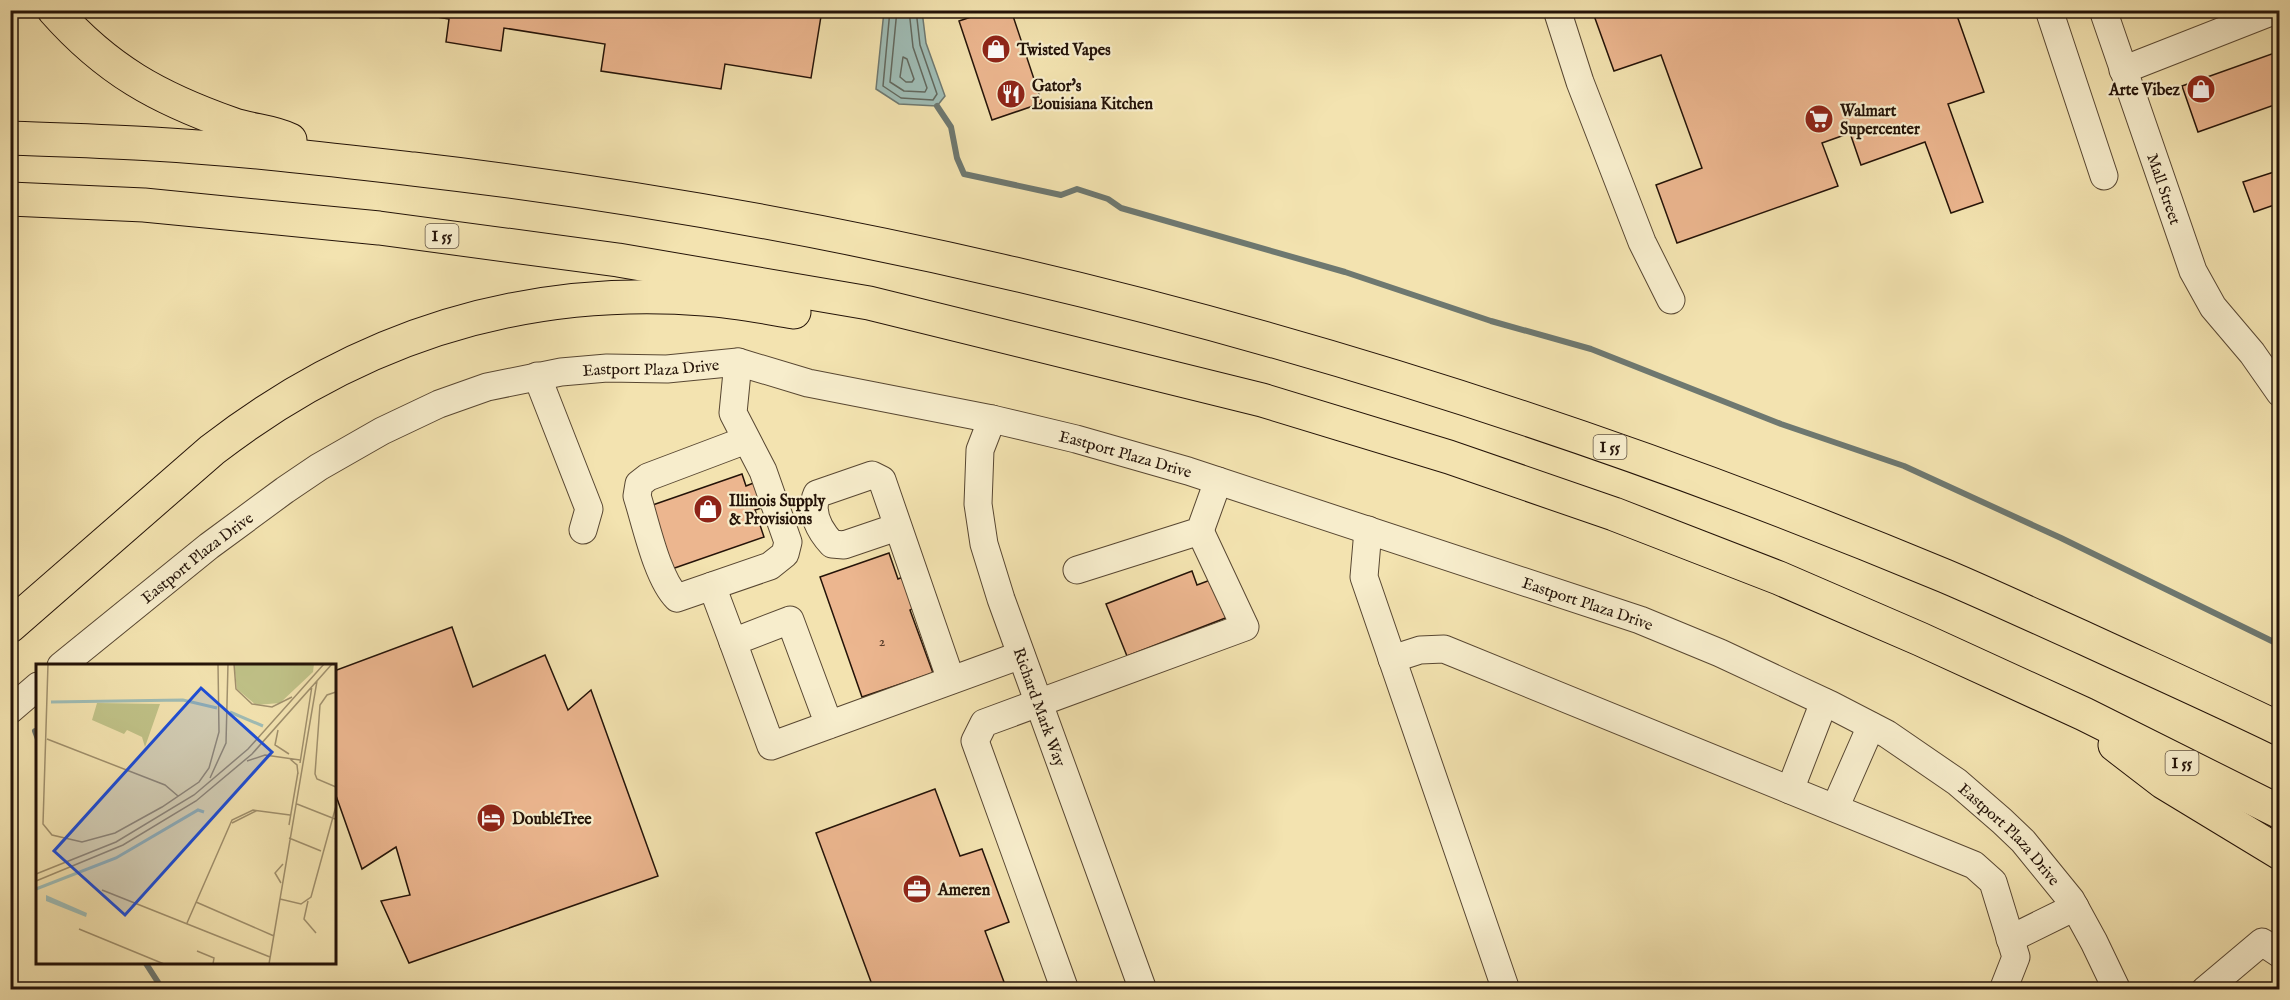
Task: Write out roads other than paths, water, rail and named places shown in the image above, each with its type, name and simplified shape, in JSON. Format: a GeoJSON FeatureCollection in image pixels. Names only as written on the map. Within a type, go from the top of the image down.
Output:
{"type":"FeatureCollection","features":[{"type":"Feature","properties":{"kind":"highway"},"geometry":{"type":"LineString","coordinates":[[54,10],[104,60],[161,95],[195,111],[243,128],[283,137],[328,159]]}},
{"type":"Feature","properties":{"kind":"highway","name":"I 55"},"geometry":{"type":"LineString","coordinates":[[10,138],[153,144],[328,159],[637,199],[910,249],[1049,281],[1204,321],[1385,373],[1548,425],[1762,502],[1949,578],[2278,728]]}},
{"type":"Feature","properties":{"kind":"highway","name":"I 55"},"geometry":{"type":"LineString","coordinates":[[10,199],[144,204],[379,228],[618,260],[869,303],[1262,400],[1449,457],[1614,514],[1779,578],[2084,714],[2280,813]]}},
{"type":"Feature","properties":{"kind":"highway"},"geometry":{"type":"LineString","coordinates":[[10,627],[247,422],[328,375],[387,347],[475,317],[565,300],[704,299],[801,312],[831,313],[869,303]]}},
{"type":"Feature","properties":{"kind":"highway"},"geometry":{"type":"LineString","coordinates":[[2084,714],[2122,752],[2163,782],[2280,853]]}},
{"type":"Feature","properties":{"kind":"street"},"geometry":{"type":"LineString","coordinates":[[1557,10],[1581,82],[1642,242],[1671,300]]}},
{"type":"Feature","properties":{"kind":"street"},"geometry":{"type":"LineString","coordinates":[[2049,10],[2104,176]]}},
{"type":"Feature","properties":{"kind":"street","name":"Mall Street"},"geometry":{"type":"LineString","coordinates":[[2103,10],[2193,271],[2213,307],[2252,352],[2280,393]]}},
{"type":"Feature","properties":{"kind":"street"},"geometry":{"type":"LineString","coordinates":[[2124,70],[2277,10]]}},
{"type":"Feature","properties":{"kind":"street"},"geometry":{"type":"LineString","coordinates":[[738,362],[733,413],[763,471],[788,542],[785,554],[770,566],[677,598],[669,590],[663,576],[637,496],[639,484],[648,477],[746,440]]}},
{"type":"Feature","properties":{"kind":"street","name":"Eastport Plaza Drive"},"geometry":{"type":"LineString","coordinates":[[63,664],[209,546],[319,467],[381,431],[440,404],[488,387],[537,376],[608,368],[667,369],[738,362],[808,383],[992,419],[1076,439],[1368,530],[1640,620],[1720,653],[1871,726],[1957,782],[2023,841],[2056,880],[2094,942],[2117,990]]}},
{"type":"Feature","properties":{"kind":"street"},"geometry":{"type":"LineString","coordinates":[[537,376],[589,509],[583,530]]}},
{"type":"Feature","properties":{"kind":"street","name":"Richard Mark Way"},"geometry":{"type":"LineString","coordinates":[[992,419],[980,450],[978,504],[984,544],[1001,599],[1143,990]]}},
{"type":"Feature","properties":{"kind":"street"},"geometry":{"type":"LineString","coordinates":[[1065,990],[975,741],[984,723],[1245,627],[1200,531],[1218,482]]}},
{"type":"Feature","properties":{"kind":"street"},"geometry":{"type":"LineString","coordinates":[[897,527],[951,680]]}},
{"type":"Feature","properties":{"kind":"street"},"geometry":{"type":"LineString","coordinates":[[1368,530],[1364,577],[1506,990]]}},
{"type":"Feature","properties":{"kind":"street"},"geometry":{"type":"LineString","coordinates":[[1077,570],[1200,531]]}},
{"type":"Feature","properties":{"kind":"street"},"geometry":{"type":"LineString","coordinates":[[712,586],[771,746],[1021,655]]}},
{"type":"Feature","properties":{"kind":"street"},"geometry":{"type":"LineString","coordinates":[[733,642],[790,620],[829,725]]}},
{"type":"Feature","properties":{"kind":"street"},"geometry":{"type":"LineString","coordinates":[[1392,659],[1420,650],[1444,649],[1974,865],[1993,882],[2016,957],[2003,990]]}},
{"type":"Feature","properties":{"kind":"street"},"geometry":{"type":"LineString","coordinates":[[10,710],[36,688]]}},
{"type":"Feature","properties":{"kind":"street"},"geometry":{"type":"LineString","coordinates":[[1790,790],[1824,702]]}},
{"type":"Feature","properties":{"kind":"street"},"geometry":{"type":"LineString","coordinates":[[1834,808],[1871,726]]}},
{"type":"Feature","properties":{"kind":"street"},"geometry":{"type":"LineString","coordinates":[[2010,939],[2074,907]]}},
{"type":"Feature","properties":{"kind":"street"},"geometry":{"type":"LineString","coordinates":[[2205,990],[2262,942],[2280,954]]}},
{"type":"Feature","properties":{"kind":"water"},"geometry":{"type":"Polygon","coordinates":[[[884,11],[922,11],[926,43],[945,96],[937,106],[899,104],[876,89],[884,11]]]}},
{"type":"Feature","properties":{"kind":"waterway"},"geometry":{"type":"LineString","coordinates":[[937,106],[951,127],[957,158],[964,174],[1061,195],[1077,189],[1108,199],[1121,208],[1345,272],[1491,321],[1591,349],[1781,424],[1904,466],[2061,538],[2280,645]]}},
{"type":"Feature","properties":{"kind":"waterway"},"geometry":{"type":"LineString","coordinates":[[146,964],[163,990]]}},
{"type":"Feature","properties":{"kind":"place","name":"Twisted Vapes"},"geometry":{"type":"Point","coordinates":[996,49]}},
{"type":"Feature","properties":{"kind":"place","name":"Arte Vibez"},"geometry":{"type":"Point","coordinates":[2201,89]}},
{"type":"Feature","properties":{"kind":"place","name":"Gator's Louisiana Kitchen"},"geometry":{"type":"Point","coordinates":[1011,94]}},
{"type":"Feature","properties":{"kind":"place","name":"Walmart Supercenter"},"geometry":{"type":"Point","coordinates":[1819,119]}},
{"type":"Feature","properties":{"kind":"place","name":"Illinois Supply & Provisions"},"geometry":{"type":"Point","coordinates":[708,509]}},
{"type":"Feature","properties":{"kind":"place","name":"DoubleTree"},"geometry":{"type":"Point","coordinates":[491,818]}},
{"type":"Feature","properties":{"kind":"place","name":"Ameren"},"geometry":{"type":"Point","coordinates":[917,889]}}]}
